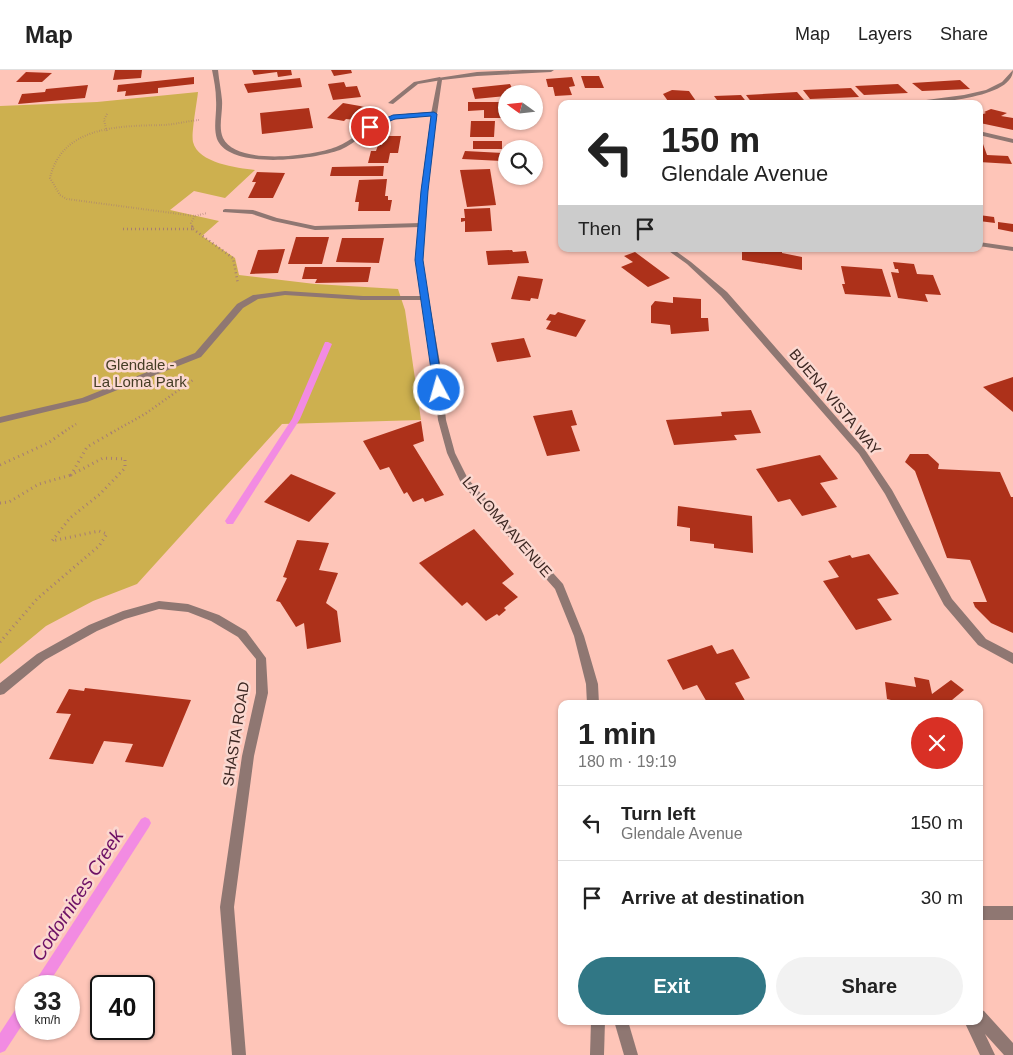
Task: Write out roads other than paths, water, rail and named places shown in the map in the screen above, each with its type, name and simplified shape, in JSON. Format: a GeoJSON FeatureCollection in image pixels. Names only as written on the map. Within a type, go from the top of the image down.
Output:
{"type":"FeatureCollection","features":[{"type":"Feature","properties":{"kind":"street"},"geometry":{"type":"LineString","coordinates":[[214,70],[219,101],[219,133],[222,141],[233,150],[275,159],[303,158],[329,151],[350,143],[370,127],[393,117],[434,114]]}},
{"type":"Feature","properties":{"kind":"street"},"geometry":{"type":"LineString","coordinates":[[391,103],[416,83],[477,74],[551,70]]}},
{"type":"Feature","properties":{"kind":"street"},"geometry":{"type":"LineString","coordinates":[[928,100],[994,89],[1009,80],[1013,72]]}},
{"type":"Feature","properties":{"kind":"street","name":"LA LOMA AVENUE"},"geometry":{"type":"LineString","coordinates":[[440,79],[421,225],[419,260],[436,364],[442,420],[451,454],[464,480],[559,587],[580,636],[592,684],[593,700]]}},
{"type":"Feature","properties":{"kind":"street"},"geometry":{"type":"LineString","coordinates":[[983,134],[1013,141]]}},
{"type":"Feature","properties":{"kind":"street"},"geometry":{"type":"LineString","coordinates":[[225,211],[253,212],[275,220],[315,228],[421,225]]}},
{"type":"Feature","properties":{"kind":"street"},"geometry":{"type":"LineString","coordinates":[[983,245],[1013,249]]}},
{"type":"Feature","properties":{"kind":"street","name":"BUENA VISTA WAY"},"geometry":{"type":"LineString","coordinates":[[673,252],[689,263],[724,294],[862,452],[889,492],[948,602],[982,642],[1013,659]]}},
{"type":"Feature","properties":{"kind":"street"},"geometry":{"type":"LineString","coordinates":[[0,420],[84,400],[198,355],[240,306],[256,297],[286,293],[363,298],[424,298]]}},
{"type":"Feature","properties":{"kind":"street","name":"SHASTA ROAD"},"geometry":{"type":"LineString","coordinates":[[0,690],[41,657],[93,628],[123,615],[158,605],[188,608],[214,618],[242,634],[261,658],[262,693],[248,756],[227,907],[240,1055]]}},
{"type":"Feature","properties":{"kind":"street"},"geometry":{"type":"LineString","coordinates":[[983,913],[1013,914]]}},
{"type":"Feature","properties":{"kind":"street"},"geometry":{"type":"LineString","coordinates":[[983,1020],[1013,1054]]}},
{"type":"Feature","properties":{"kind":"street"},"geometry":{"type":"LineString","coordinates":[[597,1055],[598,1025]]}},
{"type":"Feature","properties":{"kind":"street"},"geometry":{"type":"LineString","coordinates":[[622,1025],[631,1055]]}},
{"type":"Feature","properties":{"kind":"street"},"geometry":{"type":"LineString","coordinates":[[973,1025],[988,1055]]}},
{"type":"Feature","properties":{"kind":"waterway","name":"Codornices Creek"},"geometry":{"type":"LineString","coordinates":[[230,521],[296,419],[328,344]]}},
{"type":"Feature","properties":{"kind":"waterway","name":"Codornices Creek"},"geometry":{"type":"LineString","coordinates":[[46,975],[145,823]]}},
{"type":"Feature","properties":{"kind":"waterway","name":"Codornices Creek"},"geometry":{"type":"LineString","coordinates":[[0,1046],[15,1023]]}},
{"type":"Feature","properties":{"kind":"park label","name":"Glendale - La Loma Park"},"geometry":{"type":"Point","coordinates":[140,374]}}]}
